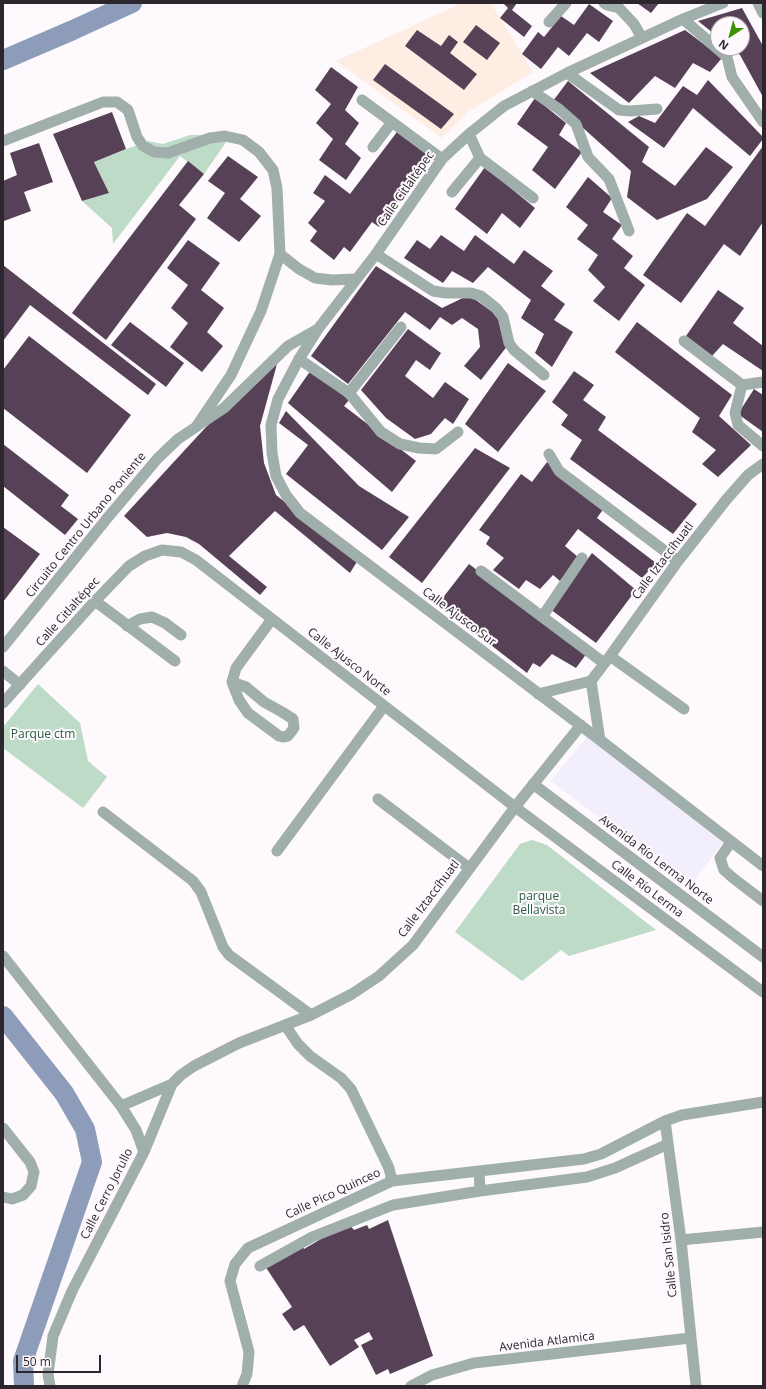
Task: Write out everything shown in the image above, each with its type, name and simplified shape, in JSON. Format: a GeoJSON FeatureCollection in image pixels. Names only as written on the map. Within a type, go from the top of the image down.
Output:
{"type":"FeatureCollection","features":[{"type":"Feature","properties":{"kind":"street"},"geometry":{"type":"LineString","coordinates":[[549,22],[566,3]]}},
{"type":"Feature","properties":{"kind":"street"},"geometry":{"type":"LineString","coordinates":[[604,3],[607,5],[618,5],[634,24],[642,38]]}},
{"type":"Feature","properties":{"kind":"street","name":"Calle Citlaltépec"},"geometry":{"type":"LineString","coordinates":[[196,427],[224,408],[288,346],[318,329],[376,254],[442,159],[469,134],[504,106],[566,73],[683,19],[724,3]]}},
{"type":"Feature","properties":{"kind":"street"},"geometry":{"type":"LineString","coordinates":[[758,3],[763,13]]}},
{"type":"Feature","properties":{"kind":"street"},"geometry":{"type":"LineString","coordinates":[[683,19],[727,57],[732,77],[763,122]]}},
{"type":"Feature","properties":{"kind":"street"},"geometry":{"type":"LineString","coordinates":[[566,73],[619,110],[630,111],[657,109]]}},
{"type":"Feature","properties":{"kind":"street"},"geometry":{"type":"LineString","coordinates":[[532,91],[559,109],[576,124],[588,158],[609,180],[629,231]]}},
{"type":"Feature","properties":{"kind":"street"},"geometry":{"type":"LineString","coordinates":[[362,100],[442,159]]}},
{"type":"Feature","properties":{"kind":"street"},"geometry":{"type":"LineString","coordinates":[[3,141],[103,102],[117,102],[128,110],[137,137],[144,146],[154,152],[168,153],[210,138],[225,136],[243,140],[259,152],[273,170],[277,188],[280,254],[261,311],[231,375],[196,427]]}},
{"type":"Feature","properties":{"kind":"street"},"geometry":{"type":"LineString","coordinates":[[373,148],[392,122]]}},
{"type":"Feature","properties":{"kind":"street"},"geometry":{"type":"LineString","coordinates":[[469,134],[480,158],[533,198]]}},
{"type":"Feature","properties":{"kind":"street"},"geometry":{"type":"LineString","coordinates":[[452,192],[480,158]]}},
{"type":"Feature","properties":{"kind":"street"},"geometry":{"type":"LineString","coordinates":[[280,254],[299,269],[315,278],[332,280],[356,279]]}},
{"type":"Feature","properties":{"kind":"street"},"geometry":{"type":"LineString","coordinates":[[376,254],[434,291],[446,293],[471,293],[481,296],[496,308],[503,317],[509,343],[514,350],[544,375]]}},
{"type":"Feature","properties":{"kind":"street"},"geometry":{"type":"LineString","coordinates":[[332,280],[342,297]]}},
{"type":"Feature","properties":{"kind":"street"},"geometry":{"type":"LineString","coordinates":[[349,393],[401,327]]}},
{"type":"Feature","properties":{"kind":"street","name":"Calle Ajusco Sur"},"geometry":{"type":"LineString","coordinates":[[318,329],[278,399],[271,425],[272,453],[276,476],[286,495],[300,513],[581,725],[763,866]]}},
{"type":"Feature","properties":{"kind":"street"},"geometry":{"type":"LineString","coordinates":[[684,341],[742,385],[763,382]]}},
{"type":"Feature","properties":{"kind":"street"},"geometry":{"type":"LineString","coordinates":[[300,359],[349,393],[381,432],[400,444],[419,448],[436,449],[458,432]]}},
{"type":"Feature","properties":{"kind":"street"},"geometry":{"type":"LineString","coordinates":[[742,385],[735,413],[738,425],[763,446]]}},
{"type":"Feature","properties":{"kind":"street","name":"Circuito Centro Urbano Poniente"},"geometry":{"type":"LineString","coordinates":[[3,647],[158,458],[178,439],[196,427]]}},
{"type":"Feature","properties":{"kind":"street"},"geometry":{"type":"LineString","coordinates":[[549,454],[559,471],[678,561]]}},
{"type":"Feature","properties":{"kind":"street","name":"Calle Iztaccíhuatl"},"geometry":{"type":"LineString","coordinates":[[591,681],[678,561],[726,500],[748,475],[763,464]]}},
{"type":"Feature","properties":{"kind":"street","name":"Calle Citlaltépec"},"geometry":{"type":"LineString","coordinates":[[3,703],[95,601],[129,566],[145,556],[162,550]]}},
{"type":"Feature","properties":{"kind":"street","name":"Calle Ajusco Norte"},"geometry":{"type":"LineString","coordinates":[[162,550],[181,552],[196,560],[515,807]]}},
{"type":"Feature","properties":{"kind":"street"},"geometry":{"type":"LineString","coordinates":[[542,617],[582,558]]}},
{"type":"Feature","properties":{"kind":"street"},"geometry":{"type":"LineString","coordinates":[[481,571],[542,617],[684,709]]}},
{"type":"Feature","properties":{"kind":"street"},"geometry":{"type":"LineString","coordinates":[[95,601],[175,661]]}},
{"type":"Feature","properties":{"kind":"street"},"geometry":{"type":"LineString","coordinates":[[127,626],[140,619],[152,617],[165,623],[182,635]]}},
{"type":"Feature","properties":{"kind":"street"},"geometry":{"type":"LineString","coordinates":[[232,682],[246,687],[264,702],[293,719],[294,728],[288,736],[279,736],[248,712],[239,700],[232,682],[236,668],[272,619]]}},
{"type":"Feature","properties":{"kind":"street"},"geometry":{"type":"LineString","coordinates":[[3,671],[20,685]]}},
{"type":"Feature","properties":{"kind":"street"},"geometry":{"type":"LineString","coordinates":[[538,694],[591,681],[600,740]]}},
{"type":"Feature","properties":{"kind":"street"},"geometry":{"type":"LineString","coordinates":[[277,851],[384,706]]}},
{"type":"Feature","properties":{"kind":"street","name":"Calle Iztaccíhuatl"},"geometry":{"type":"LineString","coordinates":[[121,1106],[172,1084],[181,1075],[194,1066],[239,1044],[311,1015],[352,994],[379,976],[413,945],[515,807],[581,725]]}},
{"type":"Feature","properties":{"kind":"street","name":"Avenida Río Lerma Norte"},"geometry":{"type":"LineString","coordinates":[[534,784],[763,957]]}},
{"type":"Feature","properties":{"kind":"street"},"geometry":{"type":"LineString","coordinates":[[378,799],[469,868]]}},
{"type":"Feature","properties":{"kind":"street","name":"Calle Río Lerma"},"geometry":{"type":"LineString","coordinates":[[515,807],[763,992]]}},
{"type":"Feature","properties":{"kind":"street"},"geometry":{"type":"LineString","coordinates":[[103,812],[193,880],[201,892],[223,947],[229,955],[311,1015]]}},
{"type":"Feature","properties":{"kind":"street"},"geometry":{"type":"LineString","coordinates":[[731,842],[720,858],[724,870],[763,901]]}},
{"type":"Feature","properties":{"kind":"street","name":"Calle Cerro Jorullo"},"geometry":{"type":"LineString","coordinates":[[3,956],[121,1106],[136,1130],[144,1152],[72,1291],[53,1336],[48,1374],[50,1386]]}},
{"type":"Feature","properties":{"kind":"street"},"geometry":{"type":"LineString","coordinates":[[285,1025],[298,1044],[310,1056],[341,1078],[351,1089],[389,1168],[392,1181]]}},
{"type":"Feature","properties":{"kind":"street","name":"Calle Iztaccíhuatl"},"geometry":{"type":"LineString","coordinates":[[144,1152],[172,1084]]}},
{"type":"Feature","properties":{"kind":"street"},"geometry":{"type":"LineString","coordinates":[[665,1121],[682,1115],[763,1102]]}},
{"type":"Feature","properties":{"kind":"street","name":"Calle Pico Quinceo"},"geometry":{"type":"LineString","coordinates":[[242,1386],[247,1374],[249,1352],[230,1281],[235,1264],[248,1248],[392,1181],[584,1159],[601,1154],[665,1121]]}},
{"type":"Feature","properties":{"kind":"street","name":"Calle San Isidro"},"geometry":{"type":"LineString","coordinates":[[665,1121],[681,1240],[696,1386]]}},
{"type":"Feature","properties":{"kind":"street"},"geometry":{"type":"LineString","coordinates":[[3,1128],[30,1162],[34,1172],[31,1186],[23,1195],[12,1199],[3,1197]]}},
{"type":"Feature","properties":{"kind":"street"},"geometry":{"type":"LineString","coordinates":[[260,1266],[312,1237],[393,1206],[480,1191],[587,1177],[615,1168],[668,1144]]}},
{"type":"Feature","properties":{"kind":"street"},"geometry":{"type":"LineString","coordinates":[[479,1171],[480,1191]]}},
{"type":"Feature","properties":{"kind":"street"},"geometry":{"type":"LineString","coordinates":[[681,1240],[763,1232]]}},
{"type":"Feature","properties":{"kind":"street","name":"Avenida Atlamica"},"geometry":{"type":"LineString","coordinates":[[411,1386],[432,1375],[474,1364],[690,1338]]}},
{"type":"Feature","properties":{"kind":"shaded area"},"geometry":{"type":"Polygon","coordinates":[[[462,3],[491,3],[533,72],[468,112],[442,138],[336,61],[462,3]]]}},
{"type":"Feature","properties":{"kind":"shaded area"},"geometry":{"type":"Polygon","coordinates":[[[588,736],[723,842],[691,885],[550,781],[588,736]]]}},
{"type":"Feature","properties":{"kind":"green space"},"geometry":{"type":"Polygon","coordinates":[[[190,135],[231,135],[204,174],[180,156],[113,244],[112,228],[82,201],[109,193],[94,162],[147,141],[163,144],[190,135]]]}},
{"type":"Feature","properties":{"kind":"green space","name":"Parque ctm"},"geometry":{"type":"Polygon","coordinates":[[[38,684],[80,723],[88,761],[107,777],[83,808],[3,748],[3,727],[38,684]]]}},
{"type":"Feature","properties":{"kind":"green space","name":"parque Bellavista"},"geometry":{"type":"Polygon","coordinates":[[[532,840],[547,845],[656,930],[569,956],[561,950],[522,981],[455,932],[520,844],[532,840]]]}},
{"type":"Feature","properties":{"kind":"building"},"geometry":{"type":"Polygon","coordinates":[[[503,3],[517,3],[512,10],[532,26],[524,37],[500,18],[508,8],[503,3]]]}},
{"type":"Feature","properties":{"kind":"building"},"geometry":{"type":"Polygon","coordinates":[[[637,3],[659,3],[651,13],[637,3]]]}},
{"type":"Feature","properties":{"kind":"building"},"geometry":{"type":"Polygon","coordinates":[[[589,4],[613,21],[599,42],[587,33],[569,56],[558,47],[541,69],[522,54],[538,32],[544,37],[561,16],[574,25],[589,4]]]}},
{"type":"Feature","properties":{"kind":"building"},"geometry":{"type":"Polygon","coordinates":[[[742,8],[746,16],[715,16],[742,8]]]}},
{"type":"Feature","properties":{"kind":"building"},"geometry":{"type":"Polygon","coordinates":[[[710,17],[710,31],[698,21],[710,17]]]}},
{"type":"Feature","properties":{"kind":"building"},"geometry":{"type":"Polygon","coordinates":[[[750,22],[763,46],[763,97],[741,56],[750,56],[750,22]]]}},
{"type":"Feature","properties":{"kind":"building"},"geometry":{"type":"Polygon","coordinates":[[[476,25],[500,43],[487,60],[463,42],[476,25]]]}},
{"type":"Feature","properties":{"kind":"building"},"geometry":{"type":"Polygon","coordinates":[[[417,30],[441,46],[449,35],[458,42],[450,53],[477,74],[464,90],[405,46],[417,30]]]}},
{"type":"Feature","properties":{"kind":"building"},"geometry":{"type":"Polygon","coordinates":[[[685,30],[710,49],[710,56],[719,56],[722,58],[710,72],[693,63],[675,88],[655,76],[629,103],[590,73],[685,30]]]}},
{"type":"Feature","properties":{"kind":"building"},"geometry":{"type":"Polygon","coordinates":[[[385,64],[454,114],[441,129],[373,80],[385,64]]]}},
{"type":"Feature","properties":{"kind":"building"},"geometry":{"type":"Polygon","coordinates":[[[331,67],[358,87],[345,110],[359,123],[345,144],[361,158],[346,180],[319,160],[333,139],[316,123],[331,104],[315,90],[331,67]]]}},
{"type":"Feature","properties":{"kind":"building"},"geometry":{"type":"Polygon","coordinates":[[[708,80],[763,137],[750,156],[693,108],[664,148],[628,122],[639,116],[655,123],[683,86],[697,95],[708,80]]]}},
{"type":"Feature","properties":{"kind":"building"},"geometry":{"type":"Polygon","coordinates":[[[568,81],[649,147],[642,162],[675,186],[706,147],[733,167],[707,199],[657,220],[627,197],[631,171],[553,101],[568,81]]]}},
{"type":"Feature","properties":{"kind":"building"},"geometry":{"type":"Polygon","coordinates":[[[535,98],[566,123],[559,135],[582,152],[555,189],[532,170],[548,147],[517,124],[535,98]]]}},
{"type":"Feature","properties":{"kind":"building"},"geometry":{"type":"Polygon","coordinates":[[[112,112],[126,149],[94,162],[109,193],[82,201],[53,134],[112,112]]]}},
{"type":"Feature","properties":{"kind":"building"},"geometry":{"type":"Polygon","coordinates":[[[397,132],[430,157],[379,227],[372,222],[350,252],[344,247],[334,260],[310,241],[317,231],[308,223],[325,201],[313,193],[325,175],[350,194],[397,132]]]}},
{"type":"Feature","properties":{"kind":"building"},"geometry":{"type":"Polygon","coordinates":[[[39,143],[53,182],[24,192],[31,211],[4,221],[3,181],[17,175],[10,153],[39,143]]]}},
{"type":"Feature","properties":{"kind":"building"},"geometry":{"type":"Polygon","coordinates":[[[763,146],[763,222],[740,256],[724,244],[681,303],[643,275],[687,213],[705,226],[763,146]]]}},
{"type":"Feature","properties":{"kind":"building"},"geometry":{"type":"Polygon","coordinates":[[[228,156],[258,177],[240,199],[261,216],[239,242],[207,218],[225,193],[208,181],[228,156]]]}},
{"type":"Feature","properties":{"kind":"building"},"geometry":{"type":"Polygon","coordinates":[[[188,161],[204,174],[179,205],[196,219],[106,340],[72,313],[188,161]]]}},
{"type":"Feature","properties":{"kind":"building"},"geometry":{"type":"Polygon","coordinates":[[[485,167],[535,208],[520,228],[502,213],[487,234],[455,209],[485,167]]]}},
{"type":"Feature","properties":{"kind":"building"},"geometry":{"type":"Polygon","coordinates":[[[588,177],[612,198],[603,212],[622,225],[612,239],[633,256],[624,268],[645,285],[619,321],[593,301],[605,287],[588,270],[598,255],[577,239],[588,225],[566,207],[588,177]]]}},
{"type":"Feature","properties":{"kind":"building"},"geometry":{"type":"Polygon","coordinates":[[[441,235],[464,251],[475,235],[514,264],[524,250],[553,271],[541,286],[565,304],[554,320],[573,332],[552,367],[535,353],[544,334],[521,318],[531,300],[488,267],[473,283],[452,271],[443,283],[404,258],[417,240],[430,249],[441,235]]]}},
{"type":"Feature","properties":{"kind":"building"},"geometry":{"type":"Polygon","coordinates":[[[188,240],[220,263],[201,290],[224,308],[207,332],[223,346],[202,372],[170,347],[188,323],[171,308],[188,285],[167,268],[188,240]]]}},
{"type":"Feature","properties":{"kind":"building"},"geometry":{"type":"Polygon","coordinates":[[[3,265],[156,384],[148,395],[30,305],[3,341],[3,265]]]}},
{"type":"Feature","properties":{"kind":"building"},"geometry":{"type":"Polygon","coordinates":[[[376,266],[442,308],[469,295],[498,316],[508,345],[481,380],[464,366],[480,347],[478,329],[462,318],[452,325],[440,317],[430,330],[405,312],[348,384],[311,356],[376,266]]]}},
{"type":"Feature","properties":{"kind":"building"},"geometry":{"type":"Polygon","coordinates":[[[718,290],[744,308],[733,323],[763,346],[763,371],[723,344],[712,356],[686,336],[718,290]]]}},
{"type":"Feature","properties":{"kind":"building"},"geometry":{"type":"Polygon","coordinates":[[[130,322],[184,363],[166,387],[111,345],[130,322]]]}},
{"type":"Feature","properties":{"kind":"building"},"geometry":{"type":"Polygon","coordinates":[[[637,322],[732,395],[719,416],[751,445],[718,477],[702,464],[716,450],[692,432],[700,418],[615,352],[637,322]]]}},
{"type":"Feature","properties":{"kind":"building"},"geometry":{"type":"Polygon","coordinates":[[[408,329],[441,353],[430,370],[416,360],[405,376],[433,398],[445,382],[469,399],[453,424],[445,418],[431,434],[415,439],[386,418],[361,390],[408,329]]]}},
{"type":"Feature","properties":{"kind":"building"},"geometry":{"type":"Polygon","coordinates":[[[29,336],[131,415],[87,473],[3,408],[3,370],[29,336]]]}},
{"type":"Feature","properties":{"kind":"building"},"geometry":{"type":"Polygon","coordinates":[[[508,363],[546,391],[498,452],[465,424],[508,363]]]}},
{"type":"Feature","properties":{"kind":"building"},"geometry":{"type":"Polygon","coordinates":[[[277,364],[260,426],[264,463],[276,495],[358,560],[350,573],[275,511],[229,556],[267,587],[260,595],[199,544],[186,537],[167,533],[147,537],[124,516],[206,427],[277,364]]]}},
{"type":"Feature","properties":{"kind":"building"},"geometry":{"type":"Polygon","coordinates":[[[311,370],[349,400],[344,406],[416,461],[392,492],[288,403],[311,370]]]}},
{"type":"Feature","properties":{"kind":"building"},"geometry":{"type":"Polygon","coordinates":[[[574,371],[594,385],[583,400],[606,417],[598,430],[697,504],[673,534],[570,459],[582,440],[561,425],[568,415],[552,402],[574,371]]]}},
{"type":"Feature","properties":{"kind":"building"},"geometry":{"type":"Polygon","coordinates":[[[754,389],[763,395],[763,432],[738,414],[754,389]]]}},
{"type":"Feature","properties":{"kind":"building"},"geometry":{"type":"Polygon","coordinates":[[[286,411],[359,486],[409,517],[382,550],[286,474],[308,445],[279,423],[286,411]]]}},
{"type":"Feature","properties":{"kind":"building"},"geometry":{"type":"Polygon","coordinates":[[[3,444],[69,495],[61,506],[78,519],[65,535],[3,486],[3,444]]]}},
{"type":"Feature","properties":{"kind":"building"},"geometry":{"type":"Polygon","coordinates":[[[475,448],[510,468],[422,583],[389,557],[475,448]]]}},
{"type":"Feature","properties":{"kind":"building"},"geometry":{"type":"Polygon","coordinates":[[[547,462],[604,508],[597,518],[656,563],[642,578],[578,529],[565,546],[578,557],[560,581],[553,575],[540,589],[526,580],[519,589],[493,570],[504,558],[486,544],[490,537],[479,530],[521,474],[532,482],[547,462]]]}},
{"type":"Feature","properties":{"kind":"building"},"geometry":{"type":"Polygon","coordinates":[[[3,527],[40,554],[3,602],[3,527]]]}},
{"type":"Feature","properties":{"kind":"building"},"geometry":{"type":"Polygon","coordinates":[[[592,553],[636,590],[596,643],[550,609],[592,553]]]}},
{"type":"Feature","properties":{"kind":"building"},"geometry":{"type":"Polygon","coordinates":[[[469,564],[587,653],[576,668],[552,654],[540,667],[533,663],[527,673],[438,604],[469,564]]]}},
{"type":"Feature","properties":{"kind":"building"},"geometry":{"type":"Polygon","coordinates":[[[388,1220],[433,1356],[390,1374],[388,1369],[376,1375],[361,1345],[373,1339],[369,1332],[354,1340],[359,1347],[330,1366],[304,1325],[294,1331],[282,1314],[292,1307],[265,1266],[302,1243],[304,1249],[348,1223],[354,1230],[367,1225],[369,1229],[388,1220]]]}},
{"type":"Feature","properties":{"kind":"waterway"},"geometry":{"type":"LineString","coordinates":[[3,60],[132,3]]}},
{"type":"Feature","properties":{"kind":"waterway"},"geometry":{"type":"LineString","coordinates":[[3,1016],[64,1093],[85,1129],[92,1162],[23,1361],[24,1386]]}}]}
